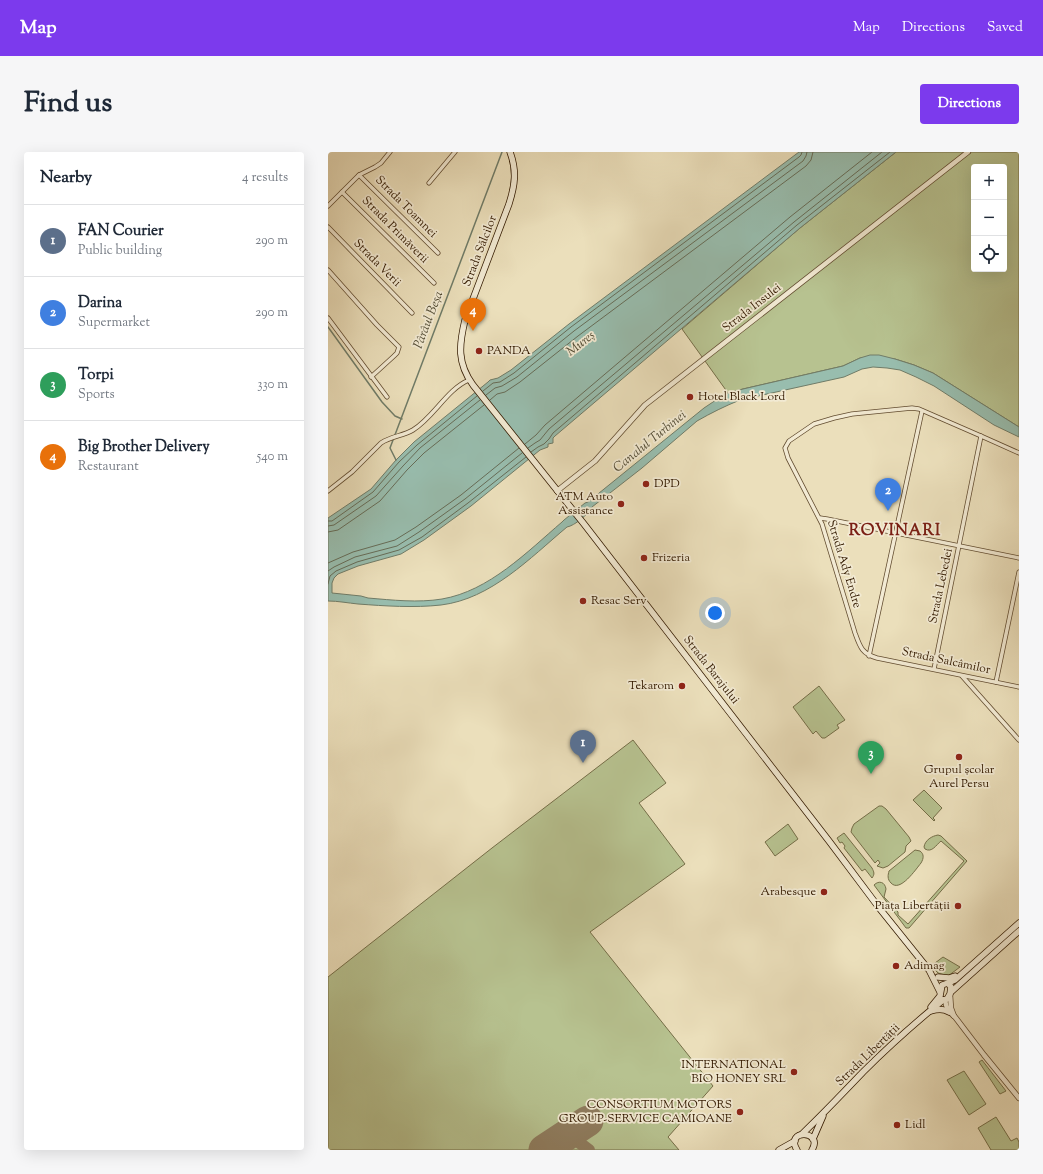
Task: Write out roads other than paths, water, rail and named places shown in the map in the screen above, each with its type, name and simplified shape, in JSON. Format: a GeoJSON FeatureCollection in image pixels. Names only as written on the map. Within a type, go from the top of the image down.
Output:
{"type":"FeatureCollection","features":[{"type":"Feature","properties":{"kind":"main road","name":"Strada Sălcilor"},"geometry":{"type":"LineString","coordinates":[[469,380],[462,365],[461,335],[465,320],[514,190],[515,178],[510,152]]}},
{"type":"Feature","properties":{"kind":"main road","name":"Strada Barajului"},"geometry":{"type":"LineString","coordinates":[[469,380],[583,523],[825,835],[880,909],[929,970],[942,997]]}},
{"type":"Feature","properties":{"kind":"main road"},"geometry":{"type":"LineString","coordinates":[[1019,923],[955,980],[942,985],[942,997],[951,993],[1019,931]]}},
{"type":"Feature","properties":{"kind":"main road","name":"Strada Barajului"},"geometry":{"type":"LineString","coordinates":[[929,970],[947,983]]}},
{"type":"Feature","properties":{"kind":"main road"},"geometry":{"type":"LineString","coordinates":[[938,977],[954,977],[966,970]]}},
{"type":"Feature","properties":{"kind":"main road"},"geometry":{"type":"LineString","coordinates":[[947,983],[951,987],[951,993]]}},
{"type":"Feature","properties":{"kind":"main road","name":"Strada Libertății"},"geometry":{"type":"LineString","coordinates":[[795,1141],[799,1135],[802,1134],[825,1112],[863,1072],[927,1013],[942,997]]}},
{"type":"Feature","properties":{"kind":"main road"},"geometry":{"type":"LineString","coordinates":[[927,1013],[939,1009],[949,1012]]}},
{"type":"Feature","properties":{"kind":"main road","name":"Strada Libertății"},"geometry":{"type":"LineString","coordinates":[[812,1150],[814,1144],[813,1139],[825,1112]]}},
{"type":"Feature","properties":{"kind":"main road"},"geometry":{"type":"LineString","coordinates":[[802,1134],[806,1134],[813,1139]]}},
{"type":"Feature","properties":{"kind":"main road"},"geometry":{"type":"LineString","coordinates":[[780,1150],[795,1141]]}},
{"type":"Feature","properties":{"kind":"main road"},"geometry":{"type":"LineString","coordinates":[[795,1141],[794,1145],[797,1150]]}},
{"type":"Feature","properties":{"kind":"main road"},"geometry":{"type":"LineString","coordinates":[[780,1150],[793,1150]]}},
{"type":"Feature","properties":{"kind":"street"},"geometry":{"type":"LineString","coordinates":[[328,206],[359,175],[381,163],[390,152]]}},
{"type":"Feature","properties":{"kind":"street"},"geometry":{"type":"LineString","coordinates":[[430,183],[455,152]]}},
{"type":"Feature","properties":{"kind":"street","name":"Strada Insulei"},"geometry":{"type":"LineString","coordinates":[[557,491],[595,461],[645,405],[968,152]]}},
{"type":"Feature","properties":{"kind":"street","name":"Strada Toamnei"},"geometry":{"type":"LineString","coordinates":[[359,175],[438,253]]}},
{"type":"Feature","properties":{"kind":"street","name":"Strada Primăverii"},"geometry":{"type":"LineString","coordinates":[[342,192],[434,283]]}},
{"type":"Feature","properties":{"kind":"street","name":"Strada Verii"},"geometry":{"type":"LineString","coordinates":[[328,227],[412,313]]}},
{"type":"Feature","properties":{"kind":"street"},"geometry":{"type":"LineString","coordinates":[[328,270],[399,347],[397,353],[372,377]]}},
{"type":"Feature","properties":{"kind":"street"},"geometry":{"type":"LineString","coordinates":[[328,318],[387,397]]}},
{"type":"Feature","properties":{"kind":"street"},"geometry":{"type":"LineString","coordinates":[[328,491],[352,472],[381,443],[412,431],[457,386],[469,380]]}},
{"type":"Feature","properties":{"kind":"street","name":"Strada Ady Endre"},"geometry":{"type":"LineString","coordinates":[[869,656],[865,654],[859,645],[820,518],[786,455],[786,445],[789,441],[814,424],[842,416],[917,408],[1019,453]]}},
{"type":"Feature","properties":{"kind":"street"},"geometry":{"type":"LineString","coordinates":[[869,656],[922,411]]}},
{"type":"Feature","properties":{"kind":"street","name":"Strada Lebedei"},"geometry":{"type":"LineString","coordinates":[[934,669],[982,436]]}},
{"type":"Feature","properties":{"kind":"street"},"geometry":{"type":"LineString","coordinates":[[820,518],[1019,558]]}},
{"type":"Feature","properties":{"kind":"street"},"geometry":{"type":"LineString","coordinates":[[996,682],[1019,572]]}},
{"type":"Feature","properties":{"kind":"street","name":"Strada Salcâmilor"},"geometry":{"type":"LineString","coordinates":[[869,656],[1019,687]]}},
{"type":"Feature","properties":{"kind":"street"},"geometry":{"type":"LineString","coordinates":[[961,675],[1019,740]]}},
{"type":"Feature","properties":{"kind":"street"},"geometry":{"type":"LineString","coordinates":[[951,993],[951,1008],[955,1017]]}},
{"type":"Feature","properties":{"kind":"street"},"geometry":{"type":"LineString","coordinates":[[942,997],[949,1012],[955,1017],[1019,1098]]}},
{"type":"Feature","properties":{"kind":"water","name":"Mureș"},"geometry":{"type":"Polygon","coordinates":[[[799,152],[896,152],[800,228],[555,436],[553,438],[553,443],[548,444],[548,447],[540,450],[471,506],[424,540],[401,554],[358,566],[338,574],[332,583],[332,593],[377,599],[424,601],[459,595],[476,588],[506,569],[585,503],[716,400],[728,393],[843,366],[870,355],[879,355],[895,359],[933,373],[1019,427],[1019,437],[994,425],[934,386],[900,370],[873,367],[862,369],[844,377],[740,400],[697,421],[642,468],[592,507],[581,519],[567,527],[509,575],[477,595],[441,605],[420,606],[358,604],[328,601],[328,518],[371,489],[414,442],[490,380],[498,378],[511,370],[569,324],[799,152]]]}},
{"type":"Feature","properties":{"kind":"waterway","name":"Pârâul Beșa"},"geometry":{"type":"LineString","coordinates":[[396,460],[390,448],[502,152]]}},
{"type":"Feature","properties":{"kind":"waterway"},"geometry":{"type":"LineString","coordinates":[[328,327],[382,402],[395,416],[402,419]]}},
{"type":"Feature","properties":{"kind":"place","name":"Big Brother Delivery"},"geometry":{"type":"Point","coordinates":[473,331]}},
{"type":"Feature","properties":{"kind":"place","name":"PANDA"},"geometry":{"type":"Point","coordinates":[479,351]}},
{"type":"Feature","properties":{"kind":"place","name":"Hotel Black Lord"},"geometry":{"type":"Point","coordinates":[690,397]}},
{"type":"Feature","properties":{"kind":"place","name":"DPD"},"geometry":{"type":"Point","coordinates":[646,484]}},
{"type":"Feature","properties":{"kind":"place","name":"ATM Auto Assistance"},"geometry":{"type":"Point","coordinates":[621,504]}},
{"type":"Feature","properties":{"kind":"place","name":"Darina"},"geometry":{"type":"Point","coordinates":[888,511]}},
{"type":"Feature","properties":{"kind":"place","name":"Frizeria"},"geometry":{"type":"Point","coordinates":[644,558]}},
{"type":"Feature","properties":{"kind":"place","name":"Resac Serv"},"geometry":{"type":"Point","coordinates":[583,601]}},
{"type":"Feature","properties":{"kind":"place","name":"Tekarom"},"geometry":{"type":"Point","coordinates":[682,686]}},
{"type":"Feature","properties":{"kind":"place","name":"Grupul școlar Aurel Persu"},"geometry":{"type":"Point","coordinates":[959,757]}},
{"type":"Feature","properties":{"kind":"place","name":"FAN Courier"},"geometry":{"type":"Point","coordinates":[583,763]}},
{"type":"Feature","properties":{"kind":"place","name":"Torpi"},"geometry":{"type":"Point","coordinates":[871,774]}},
{"type":"Feature","properties":{"kind":"place","name":"Arabesque"},"geometry":{"type":"Point","coordinates":[824,892]}},
{"type":"Feature","properties":{"kind":"place","name":"Piața Libertății"},"geometry":{"type":"Point","coordinates":[958,906]}},
{"type":"Feature","properties":{"kind":"place","name":"Adimag"},"geometry":{"type":"Point","coordinates":[896,966]}},
{"type":"Feature","properties":{"kind":"place","name":"INTERNATIONAL BIO HONEY SRL"},"geometry":{"type":"Point","coordinates":[794,1072]}},
{"type":"Feature","properties":{"kind":"place","name":"CONSORTIUM MOTORS GROUP-SERVICE CAMIOANE"},"geometry":{"type":"Point","coordinates":[740,1112]}},
{"type":"Feature","properties":{"kind":"place","name":"Lidl"},"geometry":{"type":"Point","coordinates":[897,1125]}},
{"type":"Feature","properties":{"kind":"district","name":"ROVINARI"},"geometry":{"type":"Point","coordinates":[895,531]}},
{"type":"Feature","properties":{"kind":"water label","name":"Canalul Turbinei"},"geometry":{"type":"Point","coordinates":[650,442]}}]}
